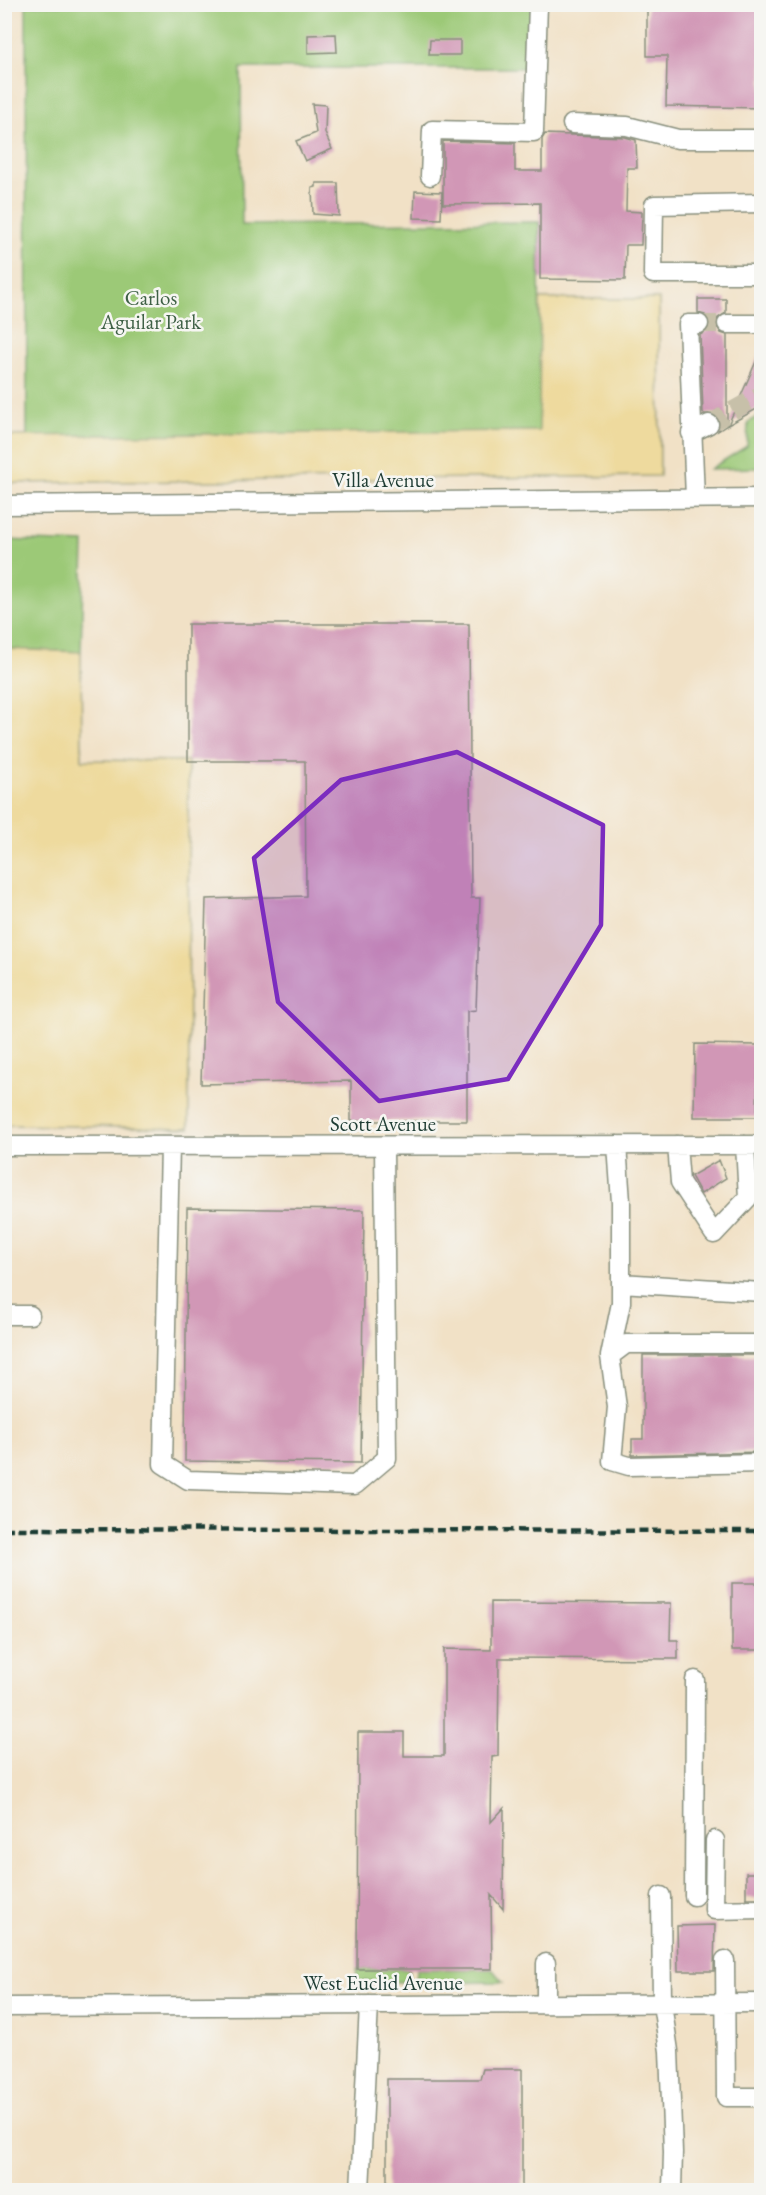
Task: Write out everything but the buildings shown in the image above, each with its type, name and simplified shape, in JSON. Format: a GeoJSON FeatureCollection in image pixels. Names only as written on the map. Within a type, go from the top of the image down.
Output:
{"type":"FeatureCollection","features":[{"type":"Feature","properties":{"kind":"street"},"geometry":{"type":"LineString","coordinates":[[430,176],[432,130],[534,132],[538,4]]}},
{"type":"Feature","properties":{"kind":"street"},"geometry":{"type":"LineString","coordinates":[[572,124],[627,126],[678,139],[762,139]]}},
{"type":"Feature","properties":{"kind":"street"},"geometry":{"type":"LineString","coordinates":[[762,203],[654,205],[653,274],[762,274]]}},
{"type":"Feature","properties":{"kind":"street"},"geometry":{"type":"LineString","coordinates":[[695,498],[688,324],[699,324]]}},
{"type":"Feature","properties":{"kind":"street"},"geometry":{"type":"LineString","coordinates":[[727,324],[762,324]]}},
{"type":"Feature","properties":{"kind":"street"},"geometry":{"type":"LineString","coordinates":[[691,433],[709,424]]}},
{"type":"Feature","properties":{"kind":"street","name":"Villa Avenue"},"geometry":{"type":"LineString","coordinates":[[4,505],[762,498]]}},
{"type":"Feature","properties":{"kind":"street"},"geometry":{"type":"LineString","coordinates":[[617,1145],[621,1202],[621,1303],[610,1356],[617,1407],[612,1461],[629,1466],[762,1463]]}},
{"type":"Feature","properties":{"kind":"street"},"geometry":{"type":"LineString","coordinates":[[677,1145],[680,1182],[714,1234],[755,1197],[754,1145]]}},
{"type":"Feature","properties":{"kind":"street","name":"Scott Avenue"},"geometry":{"type":"LineString","coordinates":[[4,1146],[754,1145]]}},
{"type":"Feature","properties":{"kind":"street"},"geometry":{"type":"LineString","coordinates":[[170,1146],[163,1464],[188,1480],[354,1485],[387,1458],[384,1146]]}},
{"type":"Feature","properties":{"kind":"street"},"geometry":{"type":"LineString","coordinates":[[621,1283],[762,1292]]}},
{"type":"Feature","properties":{"kind":"street"},"geometry":{"type":"LineString","coordinates":[[4,1315],[30,1315]]}},
{"type":"Feature","properties":{"kind":"street"},"geometry":{"type":"LineString","coordinates":[[610,1356],[626,1344],[762,1344]]}},
{"type":"Feature","properties":{"kind":"street"},"geometry":{"type":"LineString","coordinates":[[694,1896],[695,1680]]}},
{"type":"Feature","properties":{"kind":"street"},"geometry":{"type":"LineString","coordinates":[[715,1840],[714,1910],[762,1909]]}},
{"type":"Feature","properties":{"kind":"street"},"geometry":{"type":"LineString","coordinates":[[661,1896],[662,2004],[669,2051],[673,2152],[672,2190]]}},
{"type":"Feature","properties":{"kind":"street"},"geometry":{"type":"LineString","coordinates":[[725,1960],[726,2097],[762,2097]]}},
{"type":"Feature","properties":{"kind":"street"},"geometry":{"type":"LineString","coordinates":[[546,1963],[546,2004]]}},
{"type":"Feature","properties":{"kind":"street","name":"West Euclid Avenue"},"geometry":{"type":"LineString","coordinates":[[4,2007],[762,2003]]}},
{"type":"Feature","properties":{"kind":"street"},"geometry":{"type":"LineString","coordinates":[[360,2190],[369,2005]]}},
{"type":"Feature","properties":{"kind":"highlighted area"},"geometry":{"type":"Polygon","coordinates":[[[457,752],[603,825],[601,925],[508,1079],[379,1101],[278,1002],[254,858],[341,780],[457,752]]]}},
{"type":"Feature","properties":{"kind":"green space","name":"Carlos Aguilar Park"},"geometry":{"type":"Polygon","coordinates":[[[26,5],[540,5],[540,68],[241,68],[242,225],[539,222],[540,431],[27,436],[26,5]]]}},
{"type":"Feature","properties":{"kind":"green space"},"geometry":{"type":"Polygon","coordinates":[[[761,414],[761,468],[710,469],[747,446],[748,423],[761,414]]]}},
{"type":"Feature","properties":{"kind":"green space"},"geometry":{"type":"Polygon","coordinates":[[[5,540],[84,543],[81,652],[5,649],[5,540]]]}},
{"type":"Feature","properties":{"kind":"green space"},"geometry":{"type":"Polygon","coordinates":[[[357,1969],[409,1969],[408,1982],[356,1981],[357,1969]]]}},
{"type":"Feature","properties":{"kind":"green space"},"geometry":{"type":"Polygon","coordinates":[[[416,1969],[492,1969],[503,1982],[415,1983],[416,1969]]]}},
{"type":"Feature","properties":{"kind":"sand"},"geometry":{"type":"Polygon","coordinates":[[[540,299],[659,299],[660,476],[5,483],[5,436],[539,431],[540,299]]]}},
{"type":"Feature","properties":{"kind":"sand"},"geometry":{"type":"Polygon","coordinates":[[[5,649],[81,652],[82,760],[188,761],[189,1128],[5,1125],[5,649]]]}},
{"type":"Feature","properties":{"kind":"tunnel"},"geometry":{"type":"LineString","coordinates":[[699,324],[727,324]]}},
{"type":"Feature","properties":{"kind":"tunnel"},"geometry":{"type":"LineString","coordinates":[[709,424],[762,394]]}},
{"type":"Feature","properties":{"kind":"railway"},"geometry":{"type":"LineString","coordinates":[[4,1529],[762,1531]]}}]}
